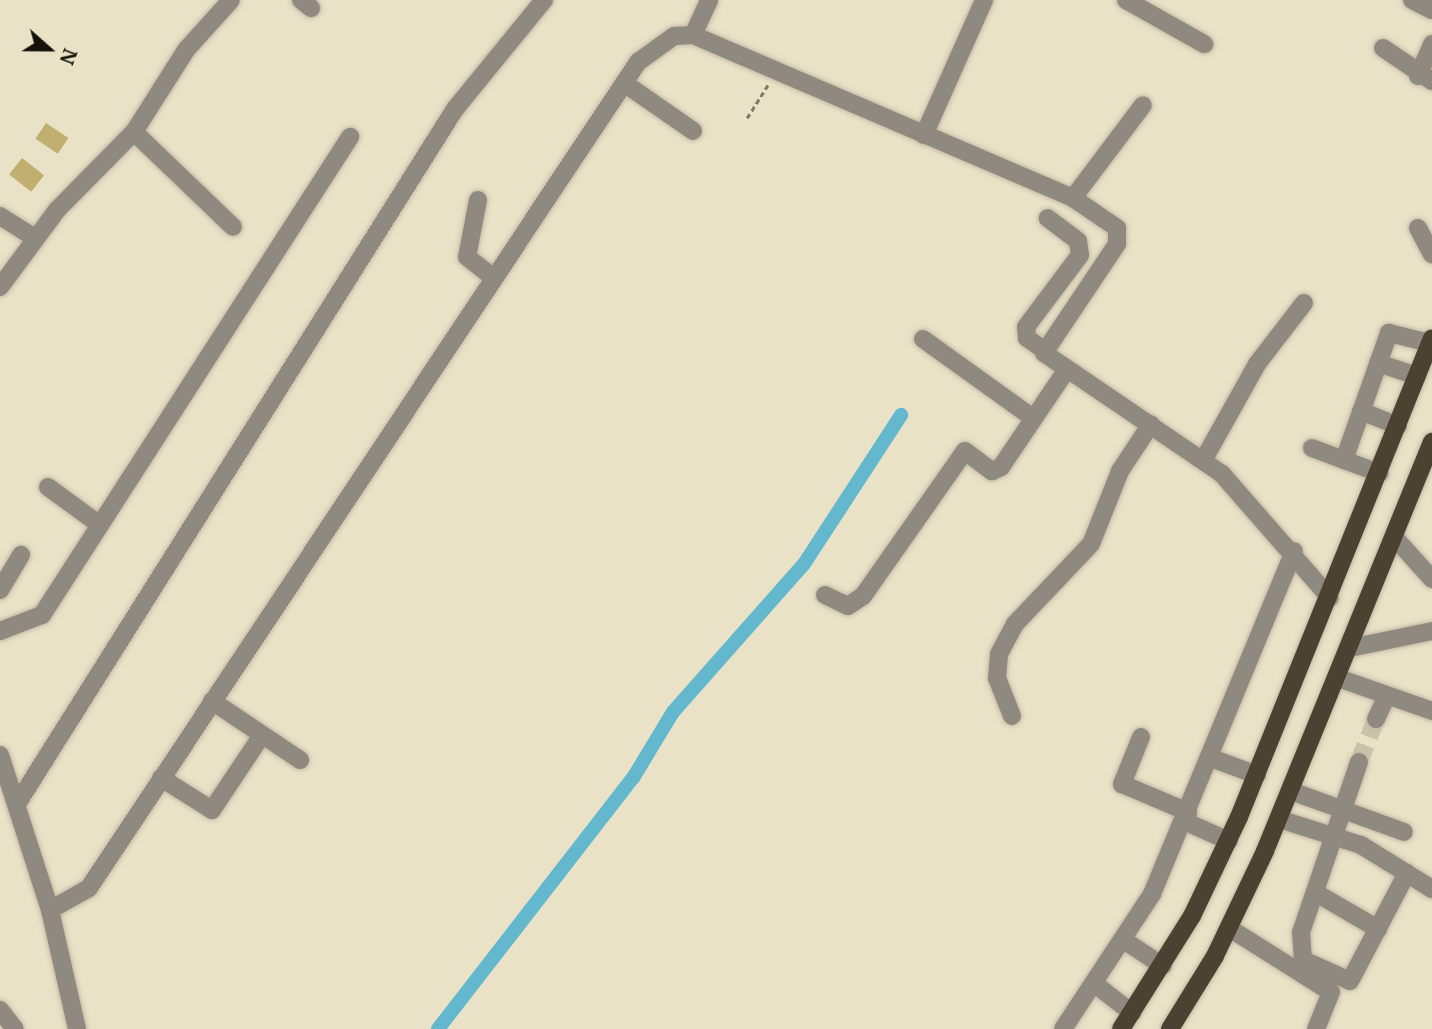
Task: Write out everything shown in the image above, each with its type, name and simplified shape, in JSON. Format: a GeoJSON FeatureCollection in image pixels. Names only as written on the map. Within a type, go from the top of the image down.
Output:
{"type":"FeatureCollection","features":[{"type":"Feature","properties":{"kind":"main road"},"geometry":{"type":"LineString","coordinates":[[1121,1029],[1163,966],[1229,841],[1330,598],[1431,340]]}},
{"type":"Feature","properties":{"kind":"main road"},"geometry":{"type":"LineString","coordinates":[[1170,1029],[1228,928],[1279,819],[1432,442]]}},
{"type":"Feature","properties":{"kind":"street"},"geometry":{"type":"LineString","coordinates":[[0,287],[35,238],[134,132],[186,50],[231,0]]}},
{"type":"Feature","properties":{"kind":"street"},"geometry":{"type":"LineString","coordinates":[[17,804],[455,109],[544,0]]}},
{"type":"Feature","properties":{"kind":"street"},"geometry":{"type":"LineString","coordinates":[[693,36],[709,0]]}},
{"type":"Feature","properties":{"kind":"street"},"geometry":{"type":"LineString","coordinates":[[924,135],[984,0]]}},
{"type":"Feature","properties":{"kind":"street"},"geometry":{"type":"LineString","coordinates":[[1412,0],[1432,10]]}},
{"type":"Feature","properties":{"kind":"street"},"geometry":{"type":"LineString","coordinates":[[1130,1],[1204,44]]}},
{"type":"Feature","properties":{"kind":"street"},"geometry":{"type":"LineString","coordinates":[[50,910],[89,888],[624,83],[655,44],[693,36],[1073,198],[1117,228],[1119,238],[1044,349]]}},
{"type":"Feature","properties":{"kind":"street"},"geometry":{"type":"LineString","coordinates":[[1383,48],[1425,78],[1432,44]]}},
{"type":"Feature","properties":{"kind":"street"},"geometry":{"type":"LineString","coordinates":[[624,83],[693,131]]}},
{"type":"Feature","properties":{"kind":"street"},"geometry":{"type":"LineString","coordinates":[[1073,198],[1143,105]]}},
{"type":"Feature","properties":{"kind":"street"},"geometry":{"type":"LineString","coordinates":[[134,132],[233,227]]}},
{"type":"Feature","properties":{"kind":"street"},"geometry":{"type":"LineString","coordinates":[[0,631],[42,615],[350,137]]}},
{"type":"Feature","properties":{"kind":"street"},"geometry":{"type":"LineString","coordinates":[[478,200],[467,257],[494,278]]}},
{"type":"Feature","properties":{"kind":"street"},"geometry":{"type":"LineString","coordinates":[[0,216],[35,238]]}},
{"type":"Feature","properties":{"kind":"street"},"geometry":{"type":"LineString","coordinates":[[1048,218],[1077,241],[1080,255],[1026,327],[1027,338],[1069,370],[1204,459],[1294,551],[1330,598]]}},
{"type":"Feature","properties":{"kind":"street"},"geometry":{"type":"LineString","coordinates":[[1418,228],[1432,254]]}},
{"type":"Feature","properties":{"kind":"street"},"geometry":{"type":"LineString","coordinates":[[1204,459],[1257,364],[1304,303]]}},
{"type":"Feature","properties":{"kind":"street"},"geometry":{"type":"LineString","coordinates":[[1344,460],[1392,330],[1431,340]]}},
{"type":"Feature","properties":{"kind":"street"},"geometry":{"type":"LineString","coordinates":[[923,339],[1033,418]]}},
{"type":"Feature","properties":{"kind":"street"},"geometry":{"type":"LineString","coordinates":[[1378,363],[1417,376]]}},
{"type":"Feature","properties":{"kind":"street"},"geometry":{"type":"LineString","coordinates":[[825,595],[854,604],[962,454],[998,471],[1069,370]]}},
{"type":"Feature","properties":{"kind":"street"},"geometry":{"type":"LineString","coordinates":[[1361,411],[1398,426]]}},
{"type":"Feature","properties":{"kind":"street"},"geometry":{"type":"LineString","coordinates":[[1012,716],[997,678],[1003,645],[1035,600],[1091,544],[1120,471],[1151,424]]}},
{"type":"Feature","properties":{"kind":"street"},"geometry":{"type":"LineString","coordinates":[[1312,449],[1379,473]]}},
{"type":"Feature","properties":{"kind":"street"},"geometry":{"type":"LineString","coordinates":[[48,487],[100,525]]}},
{"type":"Feature","properties":{"kind":"street"},"geometry":{"type":"LineString","coordinates":[[1394,537],[1432,579]]}},
{"type":"Feature","properties":{"kind":"street"},"geometry":{"type":"LineString","coordinates":[[1063,1029],[1125,941],[1186,816],[1294,551]]}},
{"type":"Feature","properties":{"kind":"street"},"geometry":{"type":"LineString","coordinates":[[0,590],[21,555]]}},
{"type":"Feature","properties":{"kind":"street"},"geometry":{"type":"LineString","coordinates":[[1350,648],[1432,631]]}},
{"type":"Feature","properties":{"kind":"street"},"geometry":{"type":"LineString","coordinates":[[1338,678],[1432,710]]}},
{"type":"Feature","properties":{"kind":"street"},"geometry":{"type":"LineString","coordinates":[[1376,719],[1387,695]]}},
{"type":"Feature","properties":{"kind":"street"},"geometry":{"type":"LineString","coordinates":[[212,701],[300,760]]}},
{"type":"Feature","properties":{"kind":"street"},"geometry":{"type":"LineString","coordinates":[[161,778],[212,810],[262,734]]}},
{"type":"Feature","properties":{"kind":"street"},"geometry":{"type":"LineString","coordinates":[[1141,737],[1122,784],[1229,841]]}},
{"type":"Feature","properties":{"kind":"street"},"geometry":{"type":"LineString","coordinates":[[0,755],[50,910],[77,1029]]}},
{"type":"Feature","properties":{"kind":"street"},"geometry":{"type":"LineString","coordinates":[[1211,758],[1256,775]]}},
{"type":"Feature","properties":{"kind":"street"},"geometry":{"type":"LineString","coordinates":[[1359,762],[1337,835],[1298,945],[1303,960],[1346,983],[1408,873]]}},
{"type":"Feature","properties":{"kind":"street"},"geometry":{"type":"LineString","coordinates":[[1291,790],[1404,832]]}},
{"type":"Feature","properties":{"kind":"street"},"geometry":{"type":"LineString","coordinates":[[1279,819],[1337,835],[1432,889]]}},
{"type":"Feature","properties":{"kind":"street"},"geometry":{"type":"LineString","coordinates":[[1316,893],[1378,929]]}},
{"type":"Feature","properties":{"kind":"street"},"geometry":{"type":"LineString","coordinates":[[1228,928],[1331,992],[1316,1029]]}},
{"type":"Feature","properties":{"kind":"street"},"geometry":{"type":"LineString","coordinates":[[1125,941],[1163,966]]}},
{"type":"Feature","properties":{"kind":"street"},"geometry":{"type":"LineString","coordinates":[[1095,984],[1132,1013]]}},
{"type":"Feature","properties":{"kind":"street"},"geometry":{"type":"LineString","coordinates":[[0,1010],[15,1029]]}},
{"type":"Feature","properties":{"kind":"path"},"geometry":{"type":"LineString","coordinates":[[747,118],[775,71]]}},
{"type":"Feature","properties":{"kind":"building"},"geometry":{"type":"Polygon","coordinates":[[[46,123],[68,138],[58,154],[35,139],[46,123]]]}},
{"type":"Feature","properties":{"kind":"building"},"geometry":{"type":"Polygon","coordinates":[[[22,158],[44,175],[31,192],[9,175],[22,158]]]}},
{"type":"Feature","properties":{"kind":"waterway"},"geometry":{"type":"LineString","coordinates":[[438,1029],[633,778],[673,712],[804,564],[901,415]]}},
{"type":"Feature","properties":{"kind":"tunnel"},"geometry":{"type":"LineString","coordinates":[[1359,762],[1376,719]]}}]}
